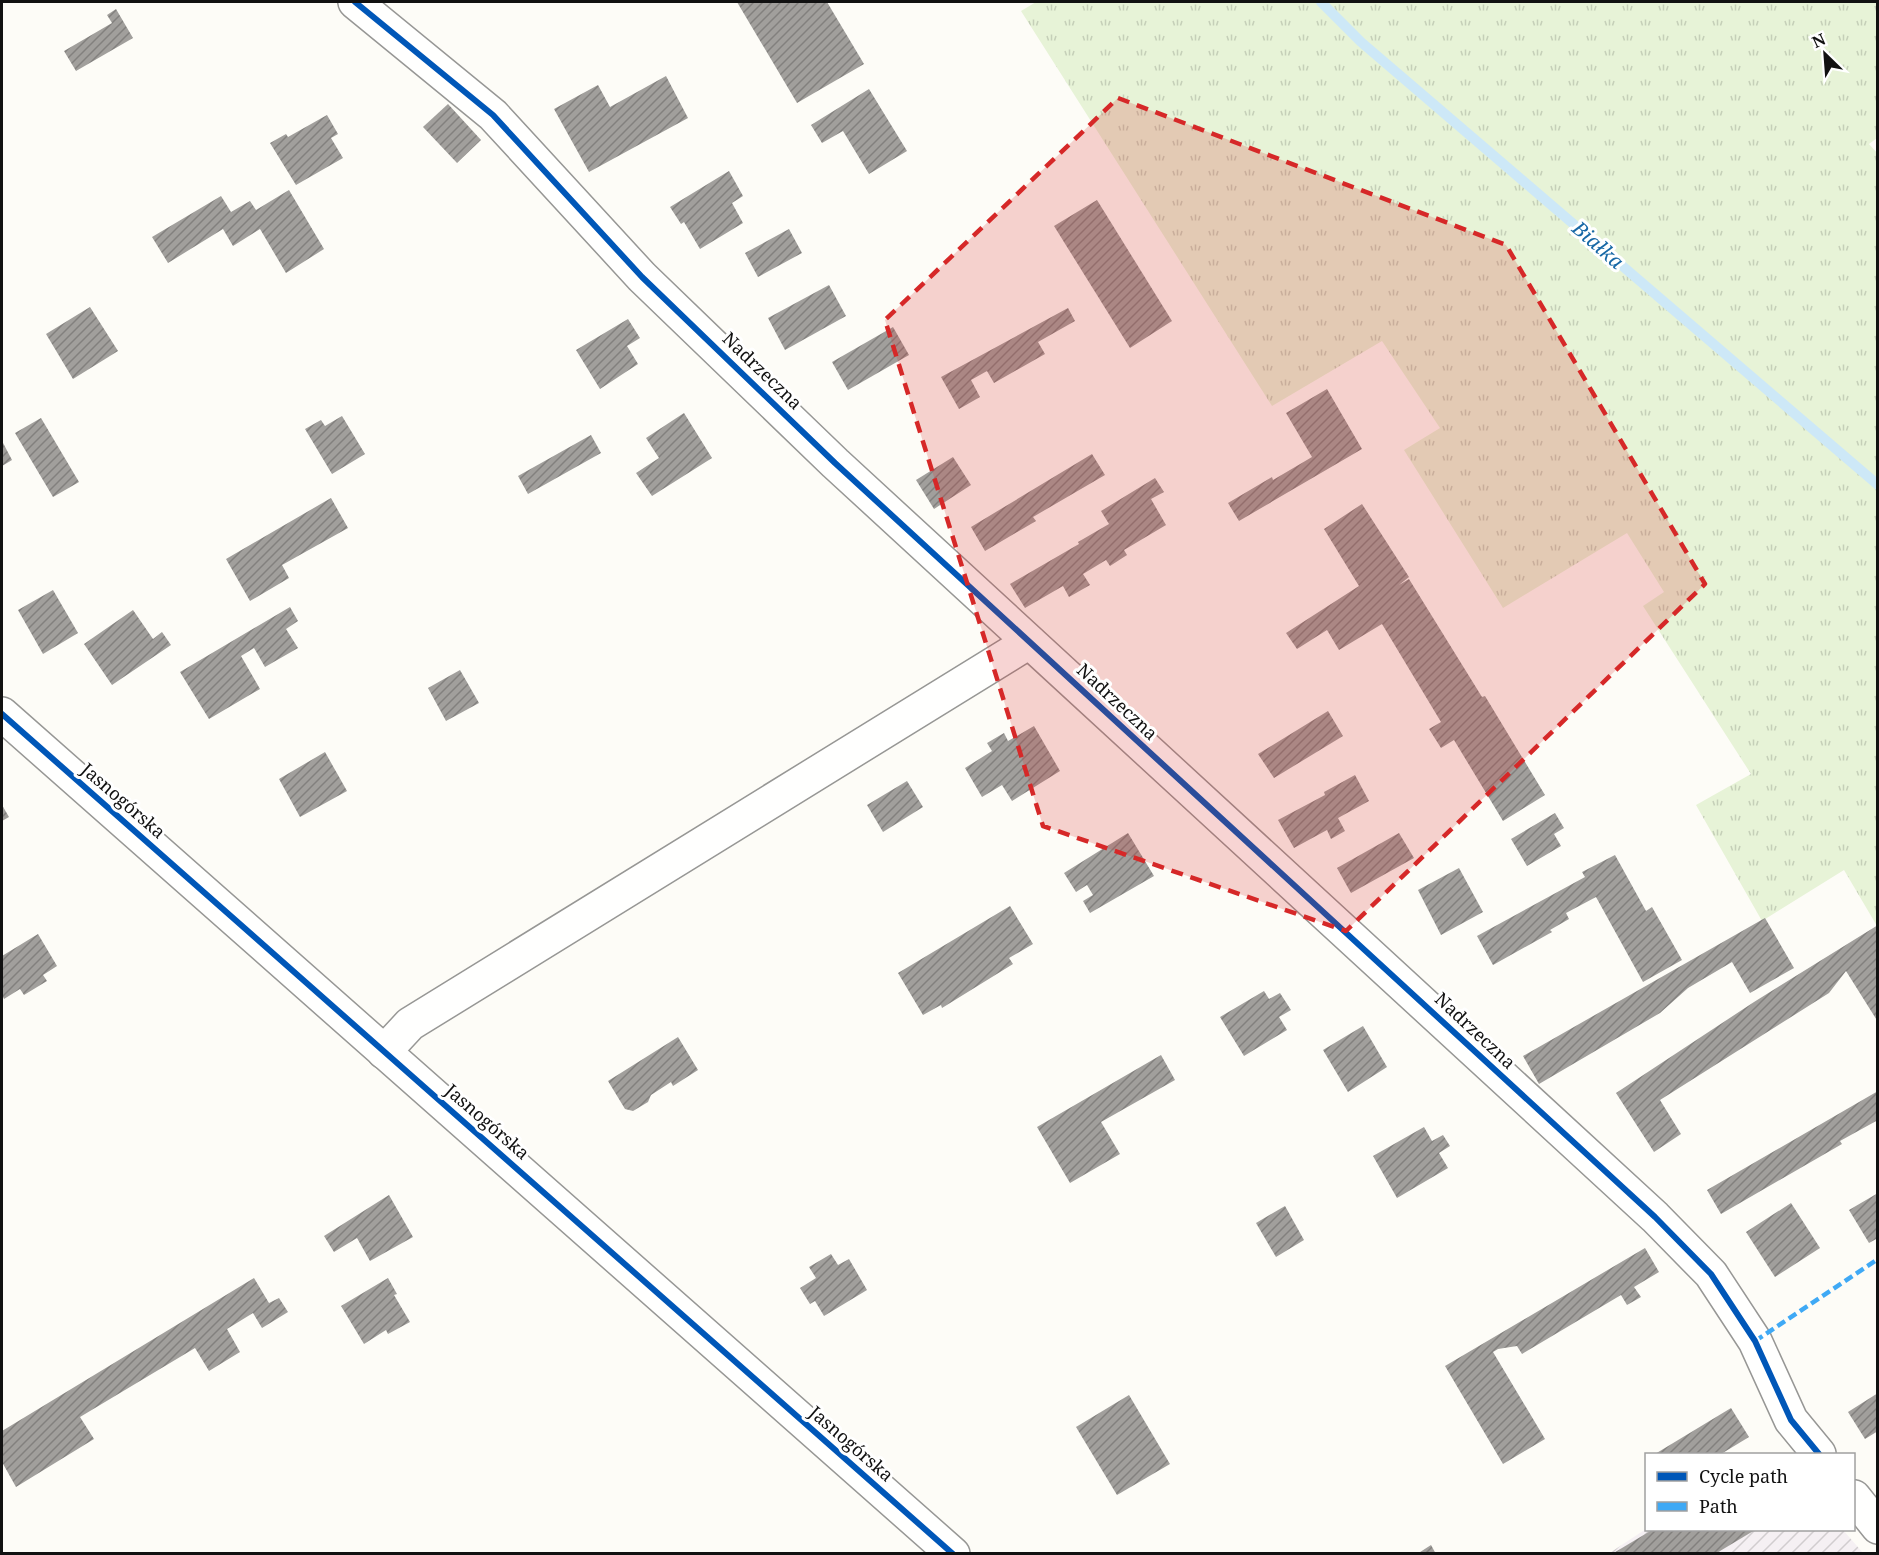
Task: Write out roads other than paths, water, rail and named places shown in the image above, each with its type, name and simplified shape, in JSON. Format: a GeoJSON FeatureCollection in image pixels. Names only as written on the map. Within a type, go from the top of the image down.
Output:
{"type":"FeatureCollection","features":[{"type":"Feature","properties":{"kind":"street","name":"Nadrzeczna"},"geometry":{"type":"LineString","coordinates":[[355,2],[493,115],[642,277],[835,463],[1655,1217],[1711,1274],[1755,1341],[1791,1420],[1817,1453]]}},
{"type":"Feature","properties":{"kind":"street"},"geometry":{"type":"LineString","coordinates":[[384,1052],[410,1024],[1029,642]]}},
{"type":"Feature","properties":{"kind":"street","name":"Jasnogórska"},"geometry":{"type":"LineString","coordinates":[[2,714],[953,1554]]}},
{"type":"Feature","properties":{"kind":"street"},"geometry":{"type":"LineString","coordinates":[[1855,1498],[1878,1527]]}},
{"type":"Feature","properties":{"kind":"waterway","name":"Białka"},"geometry":{"type":"LineString","coordinates":[[1321,2],[1361,42],[1878,485]]}}]}
